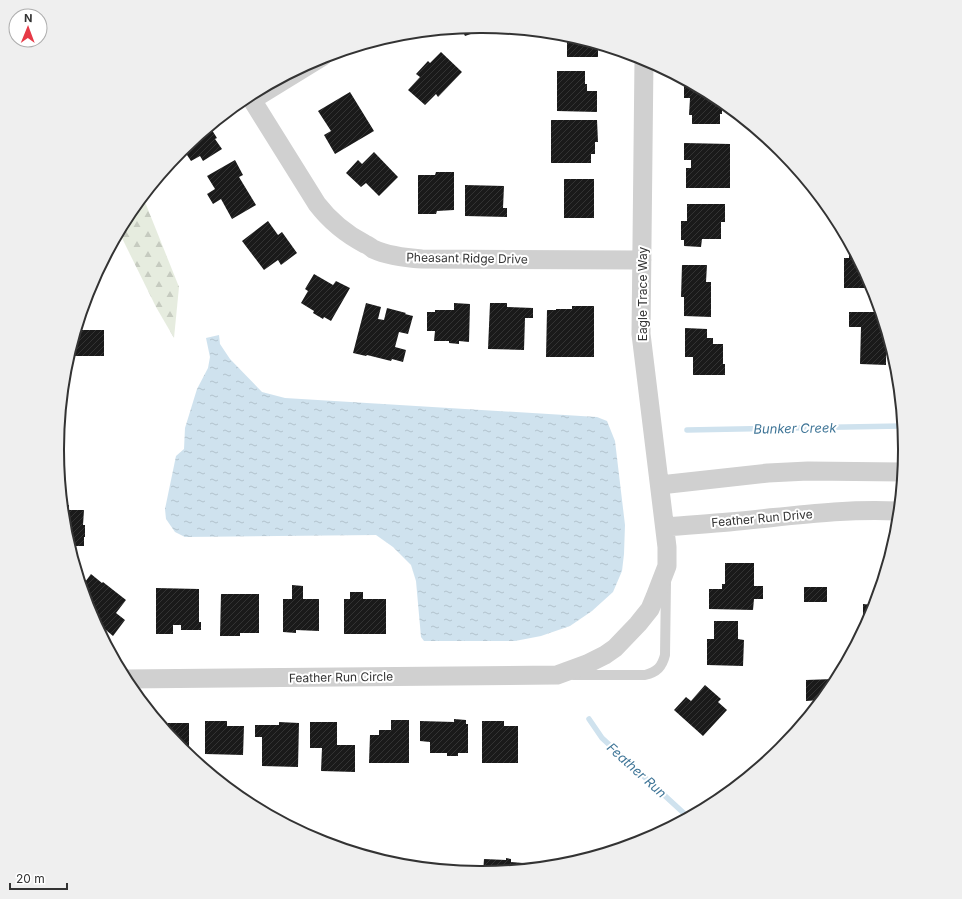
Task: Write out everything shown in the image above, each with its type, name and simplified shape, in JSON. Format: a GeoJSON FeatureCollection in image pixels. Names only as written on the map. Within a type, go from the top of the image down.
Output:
{"type":"FeatureCollection","features":[{"type":"Feature","properties":{"kind":"street","name":"Eagle Trace Way"},"geometry":{"type":"LineString","coordinates":[[644,67],[641,328],[665,527]]}},
{"type":"Feature","properties":{"kind":"street","name":"Pheasant Ridge Drive"},"geometry":{"type":"LineString","coordinates":[[253,101],[317,204],[339,228],[373,249],[399,256],[422,259],[642,260]]}},
{"type":"Feature","properties":{"kind":"street"},"geometry":{"type":"LineString","coordinates":[[660,485],[768,473],[808,471],[897,472]]}},
{"type":"Feature","properties":{"kind":"street","name":"Feather Run Drive"},"geometry":{"type":"LineString","coordinates":[[665,527],[800,514],[893,511]]}},
{"type":"Feature","properties":{"kind":"street"},"geometry":{"type":"LineString","coordinates":[[557,675],[587,664],[615,648],[638,624],[650,608],[667,566],[665,527]]}},
{"type":"Feature","properties":{"kind":"street","name":"Feather Run Circle"},"geometry":{"type":"LineString","coordinates":[[134,679],[557,675]]}},
{"type":"Feature","properties":{"kind":"lane"},"geometry":{"type":"LineString","coordinates":[[557,675],[645,674],[655,672],[662,665],[665,655],[667,566]]}},
{"type":"Feature","properties":{"kind":"green space"},"geometry":{"type":"Polygon","coordinates":[[[146,203],[179,287],[174,338],[156,307],[122,238],[146,203]]]}},
{"type":"Feature","properties":{"kind":"water"},"geometry":{"type":"Polygon","coordinates":[[[219,335],[220,344],[230,359],[262,392],[285,398],[597,417],[607,421],[615,441],[625,525],[622,571],[613,592],[592,611],[570,626],[541,636],[515,641],[424,641],[421,637],[416,581],[411,565],[393,547],[376,535],[185,537],[175,532],[166,519],[165,509],[176,456],[184,449],[185,428],[197,389],[208,368],[210,357],[206,338],[219,335]]]}},
{"type":"Feature","properties":{"kind":"building"},"geometry":{"type":"Polygon","coordinates":[[[473,33],[465,36],[464,34],[473,33]]]}},
{"type":"Feature","properties":{"kind":"building"},"geometry":{"type":"Polygon","coordinates":[[[567,42],[598,50],[598,57],[567,57],[567,42]]]}},
{"type":"Feature","properties":{"kind":"building"},"geometry":{"type":"Polygon","coordinates":[[[441,52],[462,72],[438,97],[436,94],[425,105],[408,90],[420,77],[416,74],[428,61],[430,63],[441,52]]]}},
{"type":"Feature","properties":{"kind":"building"},"geometry":{"type":"Polygon","coordinates":[[[557,71],[585,71],[585,84],[587,84],[587,91],[597,91],[597,112],[557,111],[557,71]]]}},
{"type":"Feature","properties":{"kind":"building"},"geometry":{"type":"Polygon","coordinates":[[[684,86],[722,110],[722,114],[720,114],[720,124],[692,124],[692,115],[689,115],[690,98],[684,98],[684,86]]]}},
{"type":"Feature","properties":{"kind":"building"},"geometry":{"type":"Polygon","coordinates":[[[350,92],[374,131],[335,154],[324,135],[331,131],[318,111],[350,92]]]}},
{"type":"Feature","properties":{"kind":"building"},"geometry":{"type":"Polygon","coordinates":[[[551,120],[597,120],[598,142],[595,142],[595,154],[591,154],[591,163],[551,163],[551,120]]]}},
{"type":"Feature","properties":{"kind":"building"},"geometry":{"type":"Polygon","coordinates":[[[212,131],[217,138],[215,139],[222,149],[203,161],[200,156],[191,161],[187,154],[212,131]]]}},
{"type":"Feature","properties":{"kind":"building"},"geometry":{"type":"Polygon","coordinates":[[[684,143],[730,144],[730,188],[686,188],[686,168],[691,168],[691,160],[684,160],[684,143]]]}},
{"type":"Feature","properties":{"kind":"building"},"geometry":{"type":"Polygon","coordinates":[[[374,152],[398,177],[379,196],[366,183],[361,187],[346,173],[358,160],[362,164],[374,152]]]}},
{"type":"Feature","properties":{"kind":"building"},"geometry":{"type":"Polygon","coordinates":[[[235,160],[243,175],[239,177],[256,205],[232,219],[221,199],[213,204],[207,194],[215,189],[207,176],[235,160]]]}},
{"type":"Feature","properties":{"kind":"building"},"geometry":{"type":"Polygon","coordinates":[[[436,172],[454,172],[454,210],[437,211],[436,214],[418,214],[418,175],[435,175],[436,172]]]}},
{"type":"Feature","properties":{"kind":"building"},"geometry":{"type":"Polygon","coordinates":[[[564,179],[594,179],[594,218],[564,218],[564,179]]]}},
{"type":"Feature","properties":{"kind":"building"},"geometry":{"type":"Polygon","coordinates":[[[465,185],[504,186],[503,208],[507,208],[507,217],[465,216],[465,185]]]}},
{"type":"Feature","properties":{"kind":"building"},"geometry":{"type":"Polygon","coordinates":[[[687,204],[725,204],[725,222],[721,222],[721,239],[702,239],[701,247],[684,246],[684,240],[681,240],[681,221],[687,221],[687,204]]]}},
{"type":"Feature","properties":{"kind":"building"},"geometry":{"type":"Polygon","coordinates":[[[268,221],[278,235],[282,232],[297,253],[281,265],[278,260],[264,270],[242,241],[268,221]]]}},
{"type":"Feature","properties":{"kind":"building"},"geometry":{"type":"Polygon","coordinates":[[[849,254],[865,288],[844,288],[844,258],[849,258],[849,254]]]}},
{"type":"Feature","properties":{"kind":"building"},"geometry":{"type":"Polygon","coordinates":[[[682,265],[707,265],[706,282],[711,282],[711,317],[684,316],[684,297],[681,297],[682,265]]]}},
{"type":"Feature","properties":{"kind":"building"},"geometry":{"type":"Polygon","coordinates":[[[314,274],[333,285],[336,281],[350,288],[331,321],[324,317],[323,319],[313,313],[314,311],[301,303],[308,291],[305,289],[314,274]]]}},
{"type":"Feature","properties":{"kind":"building"},"geometry":{"type":"Polygon","coordinates":[[[366,303],[381,307],[378,319],[384,320],[387,308],[413,316],[408,334],[399,332],[395,347],[406,350],[403,362],[353,353],[366,303]]]}},
{"type":"Feature","properties":{"kind":"building"},"geometry":{"type":"Polygon","coordinates":[[[454,303],[470,304],[469,342],[459,341],[459,344],[449,343],[449,341],[434,341],[435,331],[427,331],[427,312],[435,312],[435,310],[454,310],[454,303]]]}},
{"type":"Feature","properties":{"kind":"building"},"geometry":{"type":"Polygon","coordinates":[[[490,303],[507,303],[507,307],[533,308],[533,318],[525,318],[524,350],[488,349],[490,303]]]}},
{"type":"Feature","properties":{"kind":"building"},"geometry":{"type":"Polygon","coordinates":[[[572,306],[594,306],[594,357],[546,357],[547,310],[572,309],[572,306]]]}},
{"type":"Feature","properties":{"kind":"building"},"geometry":{"type":"Polygon","coordinates":[[[849,312],[874,312],[883,342],[886,355],[886,365],[860,364],[861,327],[849,327],[849,312]]]}},
{"type":"Feature","properties":{"kind":"building"},"geometry":{"type":"Polygon","coordinates":[[[685,328],[707,329],[707,338],[713,338],[713,344],[723,344],[723,364],[725,364],[725,375],[693,375],[693,357],[685,357],[685,328]]]}},
{"type":"Feature","properties":{"kind":"building"},"geometry":{"type":"Polygon","coordinates":[[[83,330],[104,330],[104,356],[76,356],[83,330]]]}},
{"type":"Feature","properties":{"kind":"building"},"geometry":{"type":"Polygon","coordinates":[[[69,510],[84,510],[84,546],[76,546],[69,510]]]}},
{"type":"Feature","properties":{"kind":"building"},"geometry":{"type":"Polygon","coordinates":[[[725,563],[754,563],[754,586],[763,586],[763,599],[754,599],[753,610],[709,609],[709,589],[722,589],[722,584],[725,584],[725,563]]]}},
{"type":"Feature","properties":{"kind":"building"},"geometry":{"type":"Polygon","coordinates":[[[91,574],[126,600],[116,613],[125,620],[113,636],[105,629],[86,580],[91,574]]]}},
{"type":"Feature","properties":{"kind":"building"},"geometry":{"type":"Polygon","coordinates":[[[292,585],[303,586],[303,599],[319,599],[319,631],[296,630],[296,633],[283,632],[283,599],[292,599],[292,585]]]}},
{"type":"Feature","properties":{"kind":"building"},"geometry":{"type":"Polygon","coordinates":[[[804,587],[827,587],[827,602],[804,602],[804,587]]]}},
{"type":"Feature","properties":{"kind":"building"},"geometry":{"type":"Polygon","coordinates":[[[156,588],[199,589],[199,622],[201,622],[201,630],[181,630],[181,625],[173,625],[173,634],[156,634],[156,588]]]}},
{"type":"Feature","properties":{"kind":"building"},"geometry":{"type":"Polygon","coordinates":[[[350,592],[363,592],[363,599],[386,599],[386,634],[344,634],[344,599],[350,599],[350,592]]]}},
{"type":"Feature","properties":{"kind":"building"},"geometry":{"type":"Polygon","coordinates":[[[221,594],[259,594],[259,633],[240,633],[240,636],[220,636],[221,594]]]}},
{"type":"Feature","properties":{"kind":"building"},"geometry":{"type":"Polygon","coordinates":[[[863,604],[868,604],[866,609],[863,616],[863,604]]]}},
{"type":"Feature","properties":{"kind":"building"},"geometry":{"type":"Polygon","coordinates":[[[714,621],[738,621],[738,639],[744,640],[743,666],[707,665],[707,639],[714,639],[714,621]]]}},
{"type":"Feature","properties":{"kind":"building"},"geometry":{"type":"Polygon","coordinates":[[[828,679],[813,701],[806,701],[806,680],[828,679]]]}},
{"type":"Feature","properties":{"kind":"building"},"geometry":{"type":"Polygon","coordinates":[[[705,685],[721,699],[718,702],[727,710],[703,736],[674,710],[686,697],[691,701],[705,685]]]}},
{"type":"Feature","properties":{"kind":"building"},"geometry":{"type":"Polygon","coordinates":[[[454,719],[466,720],[466,724],[468,724],[468,753],[458,753],[458,756],[447,756],[447,753],[430,753],[430,742],[420,741],[420,721],[454,722],[454,719]]]}},
{"type":"Feature","properties":{"kind":"building"},"geometry":{"type":"Polygon","coordinates":[[[391,720],[409,720],[409,763],[369,763],[370,735],[379,735],[379,730],[391,730],[391,720]]]}},
{"type":"Feature","properties":{"kind":"building"},"geometry":{"type":"Polygon","coordinates":[[[205,721],[227,721],[227,726],[244,726],[243,755],[205,754],[205,721]]]}},
{"type":"Feature","properties":{"kind":"building"},"geometry":{"type":"Polygon","coordinates":[[[482,721],[504,721],[504,726],[518,726],[518,763],[482,763],[482,721]]]}},
{"type":"Feature","properties":{"kind":"building"},"geometry":{"type":"Polygon","coordinates":[[[279,722],[299,723],[298,767],[262,766],[262,737],[255,737],[255,725],[279,725],[279,722]]]}},
{"type":"Feature","properties":{"kind":"building"},"geometry":{"type":"Polygon","coordinates":[[[310,722],[337,722],[337,745],[355,745],[355,772],[321,771],[322,748],[310,748],[310,722]]]}},
{"type":"Feature","properties":{"kind":"building"},"geometry":{"type":"Polygon","coordinates":[[[189,723],[189,747],[186,744],[168,724],[189,723]]]}},
{"type":"Feature","properties":{"kind":"building"},"geometry":{"type":"Polygon","coordinates":[[[506,858],[511,859],[511,862],[525,863],[484,866],[484,859],[506,860],[506,858]]]}},
{"type":"Feature","properties":{"kind":"waterway","name":"Bunker Creek"},"geometry":{"type":"LineString","coordinates":[[687,430],[897,426]]}},
{"type":"Feature","properties":{"kind":"waterway","name":"Feather Run"},"geometry":{"type":"LineString","coordinates":[[589,719],[602,738],[684,813]]}}]}
